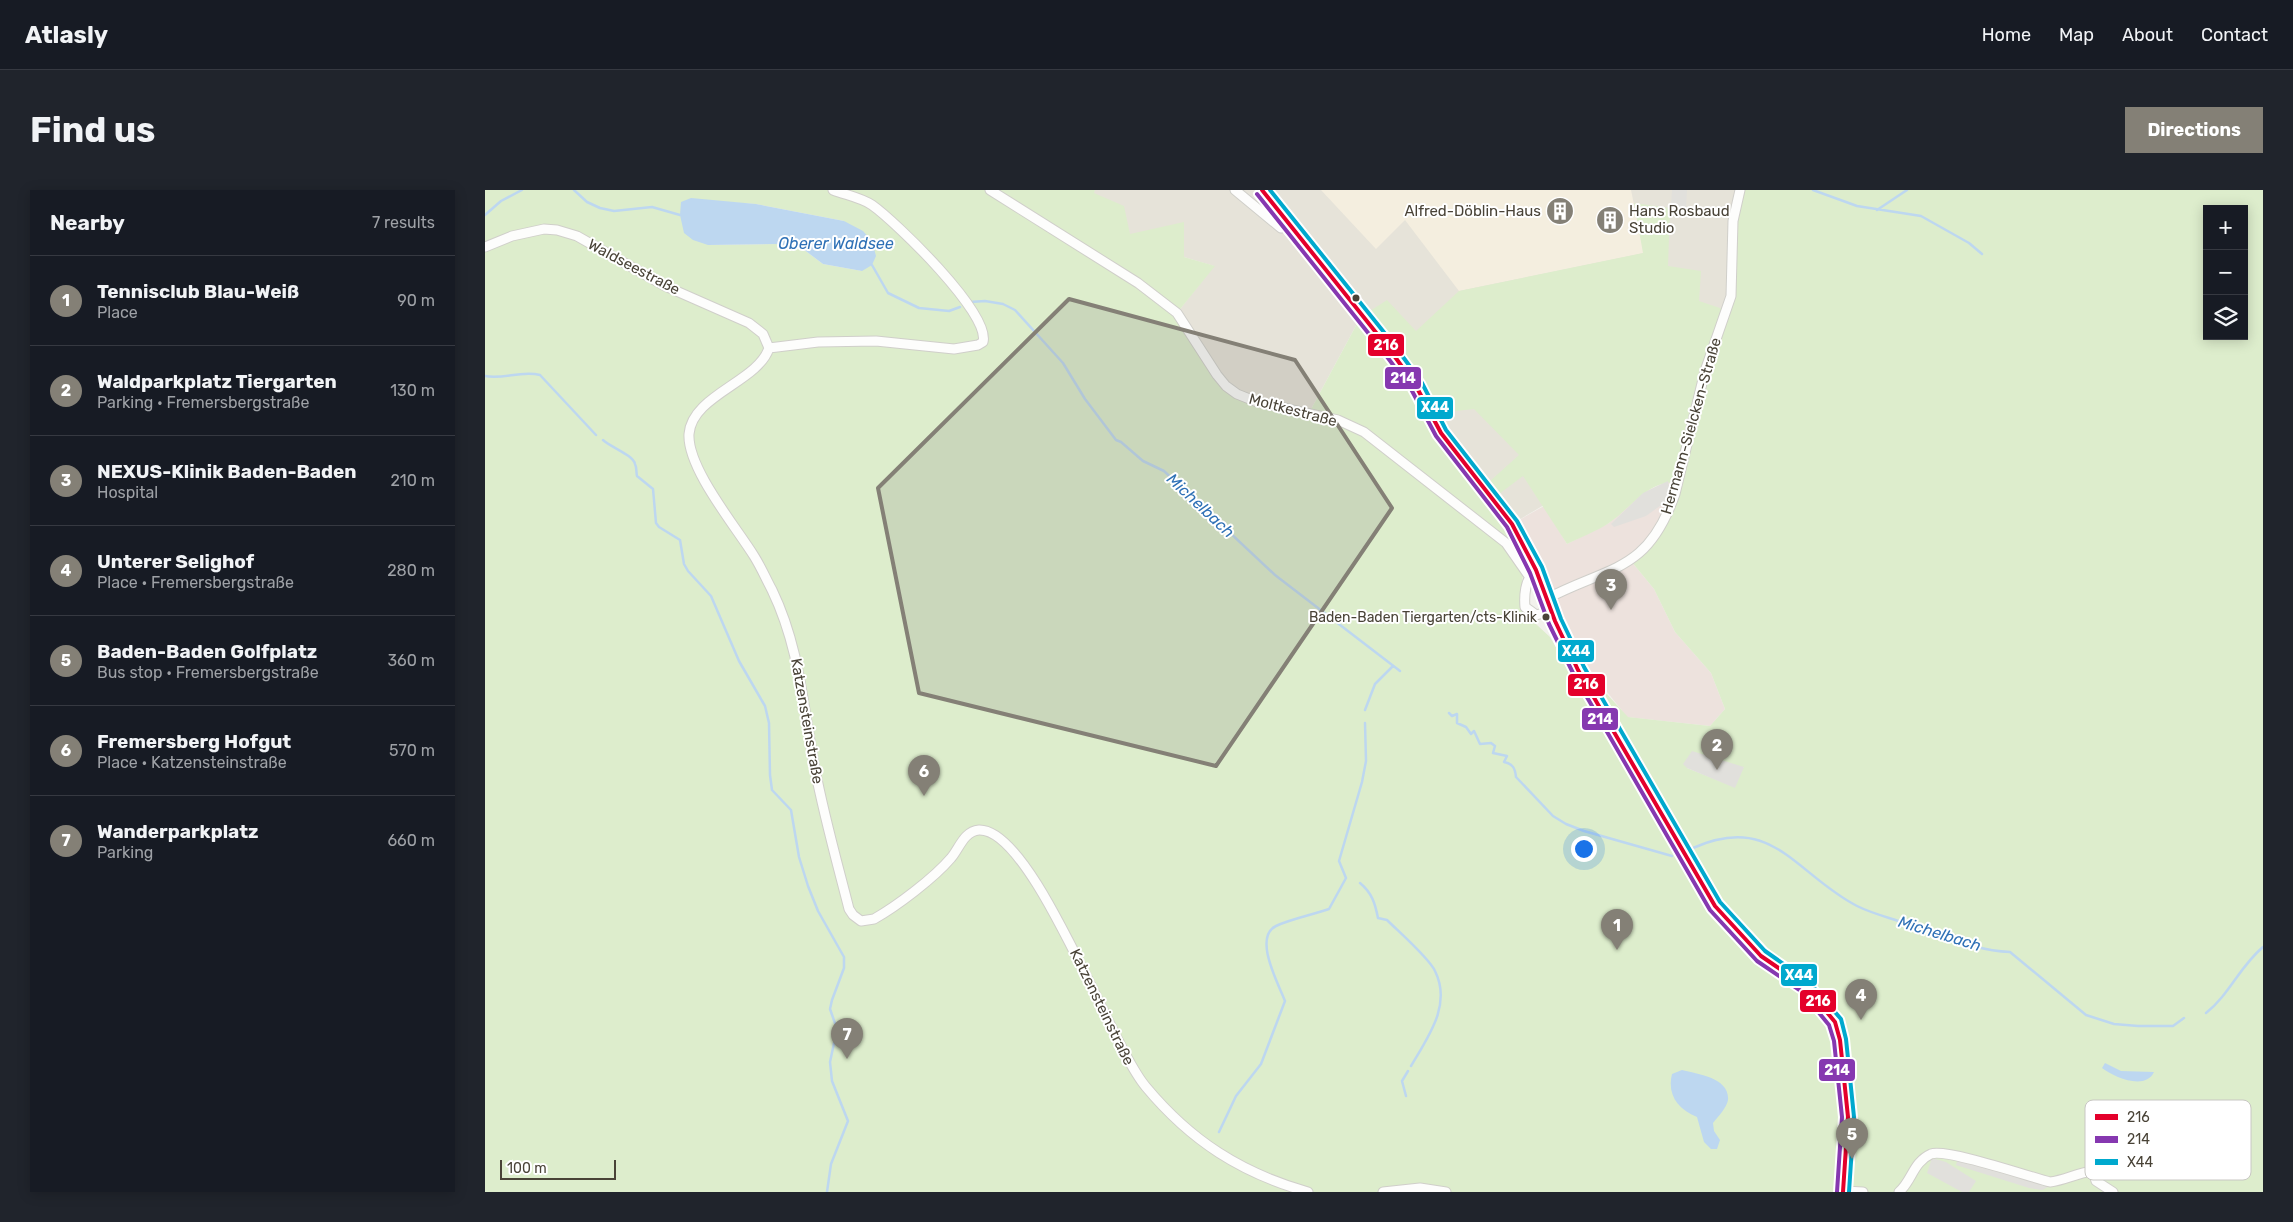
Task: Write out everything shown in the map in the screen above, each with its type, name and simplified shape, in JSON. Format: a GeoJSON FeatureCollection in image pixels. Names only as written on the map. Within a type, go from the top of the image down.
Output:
{"type":"FeatureCollection","features":[{"type":"Feature","properties":{"kind":"main road"},"geometry":{"type":"LineString","coordinates":[[1262,190],[1406,371],[1441,433],[1512,524],[1579,670],[1715,906],[1761,956],[1805,986],[1835,1022],[1839,1040],[1848,1117],[1843,1191]]}},
{"type":"Feature","properties":{"kind":"street"},"geometry":{"type":"LineString","coordinates":[[769,348],[818,342],[876,341],[953,349],[978,345],[983,342],[982,331],[966,301],[917,247],[871,204],[833,190]]}},
{"type":"Feature","properties":{"kind":"street","name":"Moltkestraße"},"geometry":{"type":"LineString","coordinates":[[990,190],[1138,283],[1177,313],[1217,375],[1226,386],[1237,394],[1257,402],[1338,420],[1364,432],[1506,543],[1533,573]]}},
{"type":"Feature","properties":{"kind":"street"},"geometry":{"type":"LineString","coordinates":[[1235,190],[1281,228],[1289,226]]}},
{"type":"Feature","properties":{"kind":"street","name":"Hermann-Sielcken-Straße"},"geometry":{"type":"LineString","coordinates":[[1546,599],[1631,561],[1647,547],[1666,517],[1675,494],[1710,355],[1731,296],[1733,221],[1740,190]]}},
{"type":"Feature","properties":{"kind":"street","name":"Waldseestraße"},"geometry":{"type":"LineString","coordinates":[[485,247],[512,236],[544,229],[557,230],[577,236],[659,283],[749,323],[763,334],[769,348]]}},
{"type":"Feature","properties":{"kind":"street","name":"Katzensteinstraße"},"geometry":{"type":"LineString","coordinates":[[769,348],[757,364],[697,414],[691,427],[689,440],[698,468],[756,558],[792,640],[817,777],[849,908],[853,915],[861,921],[874,919],[940,869],[952,858],[967,834],[979,830],[994,834],[1017,855],[1063,929],[1131,1067],[1146,1088],[1203,1144],[1260,1175],[1308,1192]]}},
{"type":"Feature","properties":{"kind":"street"},"geometry":{"type":"LineString","coordinates":[[1533,573],[1525,596],[1525,607],[1536,615],[1551,611]]}},
{"type":"Feature","properties":{"kind":"street"},"geometry":{"type":"LineString","coordinates":[[1899,1192],[1917,1164],[1935,1153],[1954,1155],[2051,1182],[2085,1173]]}},
{"type":"Feature","properties":{"kind":"street"},"geometry":{"type":"LineString","coordinates":[[2095,1180],[2113,1192]]}},
{"type":"Feature","properties":{"kind":"street"},"geometry":{"type":"LineString","coordinates":[[1383,1192],[1420,1188],[1446,1192]]}},
{"type":"Feature","properties":{"kind":"street"},"geometry":{"type":"LineString","coordinates":[[1843,1191],[1863,1192]]}},
{"type":"Feature","properties":{"kind":"highlighted area"},"geometry":{"type":"Polygon","coordinates":[[[1069,299],[1295,360],[1392,508],[1216,766],[919,693],[878,488],[1069,299]]]}},
{"type":"Feature","properties":{"kind":"shaded area"},"geometry":{"type":"Polygon","coordinates":[[[1095,190],[1740,190],[1729,304],[1549,502],[1512,524],[1359,320],[1309,413],[1257,402],[1226,386],[1177,313],[1214,266],[1184,257],[1129,234],[1093,193],[1095,190]]]}},
{"type":"Feature","properties":{"kind":"shaded area"},"geometry":{"type":"Polygon","coordinates":[[[1321,190],[1631,190],[1644,253],[1459,291],[1405,220],[1376,249],[1321,190]]]}},
{"type":"Feature","properties":{"kind":"shaded area"},"geometry":{"type":"Polygon","coordinates":[[[1672,190],[1687,190],[1686,209],[1671,207],[1672,190]]]}},
{"type":"Feature","properties":{"kind":"shaded area"},"geometry":{"type":"Polygon","coordinates":[[[1668,481],[1678,482],[1670,507],[1631,561],[1654,589],[1675,632],[1711,673],[1725,709],[1710,726],[1627,717],[1604,688],[1592,678],[1512,524],[1544,506],[1567,544],[1609,523],[1643,493],[1668,481]]]}},
{"type":"Feature","properties":{"kind":"shaded area"},"geometry":{"type":"Polygon","coordinates":[[[1668,481],[1671,498],[1646,516],[1614,527],[1611,524],[1643,493],[1668,481]]]}},
{"type":"Feature","properties":{"kind":"shaded area"},"geometry":{"type":"Polygon","coordinates":[[[1692,751],[1744,767],[1735,788],[1687,768],[1683,764],[1692,751]]]}},
{"type":"Feature","properties":{"kind":"shaded area"},"geometry":{"type":"Polygon","coordinates":[[[1960,1152],[2028,1171],[2026,1180],[2048,1187],[2042,1190],[2029,1188],[1956,1165],[1960,1152]]]}},
{"type":"Feature","properties":{"kind":"shaded area"},"geometry":{"type":"Polygon","coordinates":[[[1932,1158],[1946,1162],[1976,1181],[1969,1192],[1962,1192],[1927,1173],[1932,1158]]]}},
{"type":"Feature","properties":{"kind":"green space"},"geometry":{"type":"Polygon","coordinates":[[[485,190],[1095,190],[1094,193],[1124,206],[1130,234],[1184,222],[1184,257],[1215,266],[1177,313],[1226,386],[1237,394],[1309,413],[1359,320],[1414,392],[1435,433],[1521,549],[1513,559],[1523,574],[1520,600],[1524,613],[1550,637],[1643,795],[1660,799],[1585,683],[1592,678],[1628,717],[1710,726],[1725,709],[1711,673],[1675,632],[1654,589],[1631,561],[1647,547],[1678,482],[1658,485],[1649,490],[1609,523],[1567,544],[1523,476],[1499,494],[1489,482],[1519,455],[1474,409],[1456,411],[1434,405],[1370,311],[1387,300],[1416,331],[1459,291],[1643,253],[1634,203],[1670,208],[1668,266],[1701,271],[1699,301],[1723,309],[1729,304],[1731,237],[1740,190],[2263,190],[2263,1192],[485,1192],[485,190]],[[724,202],[708,245],[776,244],[803,249],[823,264],[862,271],[844,221],[756,204],[724,202]],[[1744,767],[1687,768],[1727,784],[1744,767]]]}},
{"type":"Feature","properties":{"kind":"water","name":"Oberer Waldsee"},"geometry":{"type":"Polygon","coordinates":[[[691,198],[756,204],[844,221],[863,231],[872,241],[876,256],[872,265],[862,271],[823,264],[803,249],[776,244],[708,245],[693,240],[684,233],[680,215],[681,202],[691,198]]]}},
{"type":"Feature","properties":{"kind":"water"},"geometry":{"type":"Polygon","coordinates":[[[2105,1063],[2121,1071],[2154,1072],[2150,1078],[2144,1081],[2129,1080],[2114,1075],[2102,1068],[2105,1063]]]}},
{"type":"Feature","properties":{"kind":"water"},"geometry":{"type":"Polygon","coordinates":[[[1682,1070],[1712,1078],[1724,1087],[1727,1093],[1728,1100],[1726,1106],[1713,1123],[1714,1131],[1720,1140],[1717,1149],[1711,1149],[1704,1142],[1697,1117],[1684,1110],[1672,1094],[1672,1074],[1682,1070]]]}},
{"type":"Feature","properties":{"kind":"waterway","name":"Michelbach"},"geometry":{"type":"LineString","coordinates":[[485,215],[501,201],[522,190]]}},
{"type":"Feature","properties":{"kind":"waterway","name":"Michelbach"},"geometry":{"type":"LineString","coordinates":[[574,190],[587,202],[600,208],[614,211],[652,207],[680,215]]}},
{"type":"Feature","properties":{"kind":"waterway"},"geometry":{"type":"LineString","coordinates":[[1813,190],[1857,206],[1921,216],[1969,243],[1982,254]]}},
{"type":"Feature","properties":{"kind":"waterway"},"geometry":{"type":"LineString","coordinates":[[1877,210],[1907,190]]}},
{"type":"Feature","properties":{"kind":"waterway","name":"Michelbach"},"geometry":{"type":"LineString","coordinates":[[872,265],[888,293],[919,308],[949,311],[960,307]]}},
{"type":"Feature","properties":{"kind":"waterway","name":"Michelbach"},"geometry":{"type":"LineString","coordinates":[[970,302],[985,301],[1003,304],[1015,310],[1063,363],[1085,399],[1116,440],[1143,461],[1164,471],[1275,575],[1400,671]]}},
{"type":"Feature","properties":{"kind":"waterway"},"geometry":{"type":"LineString","coordinates":[[485,376],[540,375],[596,435]]}},
{"type":"Feature","properties":{"kind":"waterway"},"geometry":{"type":"LineString","coordinates":[[603,440],[630,458],[636,466],[637,476],[653,489],[656,523],[659,527],[680,540],[684,564],[711,596],[739,661],[765,706],[769,723],[772,790],[791,810],[799,857],[808,886],[818,911],[844,957],[844,968],[830,1009],[837,1029],[830,1062],[832,1081],[848,1121],[831,1164],[827,1192]]}},
{"type":"Feature","properties":{"kind":"waterway"},"geometry":{"type":"LineString","coordinates":[[1365,710],[1375,684],[1393,666]]}},
{"type":"Feature","properties":{"kind":"waterway","name":"Michelbach"},"geometry":{"type":"LineString","coordinates":[[1449,713],[1452,716],[1457,714],[1457,723],[1466,727],[1471,734],[1474,731],[1480,744],[1491,743],[1495,746],[1493,753],[1507,756],[1504,762],[1513,767],[1516,777],[1553,816],[1566,824],[1584,831],[1672,856]]}},
{"type":"Feature","properties":{"kind":"waterway"},"geometry":{"type":"LineString","coordinates":[[1219,1132],[1236,1096],[1261,1064],[1285,1001],[1269,961],[1267,950],[1269,932],[1276,926],[1329,909],[1346,878],[1339,861],[1362,782],[1366,761],[1365,723]]}},
{"type":"Feature","properties":{"kind":"waterway","name":"Michelbach"},"geometry":{"type":"LineString","coordinates":[[1693,848],[1720,839],[1744,837],[1764,842],[1799,864],[1835,893],[1863,909],[1983,949],[2010,952],[2086,1015],[2114,1024],[2138,1026],[2173,1026],[2184,1018]]}},
{"type":"Feature","properties":{"kind":"waterway"},"geometry":{"type":"LineString","coordinates":[[1360,883],[1372,899],[1378,918],[1387,920],[1420,952],[1432,966],[1440,984],[1441,996],[1436,1020],[1411,1066]]}},
{"type":"Feature","properties":{"kind":"waterway","name":"Michelbach"},"geometry":{"type":"LineString","coordinates":[[2206,1013],[2221,998],[2263,947]]}},
{"type":"Feature","properties":{"kind":"waterway"},"geometry":{"type":"LineString","coordinates":[[1406,1096],[1402,1081],[1408,1071]]}},
{"type":"Feature","properties":{"kind":"transit line","name":"216"},"geometry":{"type":"LineString","coordinates":[[1262,190],[1390,350],[1416,386],[1441,433],[1512,524],[1536,570],[1555,621],[1578,670],[1715,906],[1761,956],[1805,986],[1835,1022],[1840,1040],[1848,1117],[1843,1192]]}},
{"type":"Feature","properties":{"kind":"transit line","name":"X44"},"geometry":{"type":"LineString","coordinates":[[1270,190],[1395,346],[1422,383],[1446,430],[1517,521],[1542,567],[1561,619],[1584,667],[1720,902],[1765,951],[1809,982],[1841,1019],[1846,1039],[1854,1117],[1849,1192]]}},
{"type":"Feature","properties":{"kind":"transit line","name":"214"},"geometry":{"type":"LineString","coordinates":[[1257,194],[1385,354],[1411,389],[1436,436],[1507,527],[1530,573],[1549,624],[1573,673],[1710,910],[1757,961],[1801,991],[1829,1025],[1834,1041],[1842,1117],[1837,1192]]}},
{"type":"Feature","properties":{"kind":"place","name":"Alfred-Döblin-Haus"},"geometry":{"type":"Point","coordinates":[1560,211]}},
{"type":"Feature","properties":{"kind":"place","name":"Hans Rosbaud Studio"},"geometry":{"type":"Point","coordinates":[1610,220]}},
{"type":"Feature","properties":{"kind":"place","name":"NEXUS-Klinik Baden-Baden"},"geometry":{"type":"Point","coordinates":[1611,610]}},
{"type":"Feature","properties":{"kind":"place","name":"Baden-Baden Tiergarten/cts-Klinik"},"geometry":{"type":"Point","coordinates":[1546,617]}},
{"type":"Feature","properties":{"kind":"place","name":"Waldparkplatz Tiergarten"},"geometry":{"type":"Point","coordinates":[1717,770]}},
{"type":"Feature","properties":{"kind":"place","name":"Fremersberg Hofgut"},"geometry":{"type":"Point","coordinates":[924,796]}},
{"type":"Feature","properties":{"kind":"place","name":"Tennisclub Blau-Weiß"},"geometry":{"type":"Point","coordinates":[1617,950]}},
{"type":"Feature","properties":{"kind":"place","name":"Unterer Selighof"},"geometry":{"type":"Point","coordinates":[1861,1020]}},
{"type":"Feature","properties":{"kind":"place","name":"Wanderparkplatz"},"geometry":{"type":"Point","coordinates":[847,1059]}},
{"type":"Feature","properties":{"kind":"place","name":"Baden-Baden Golfplatz"},"geometry":{"type":"Point","coordinates":[1852,1159]}}]}
